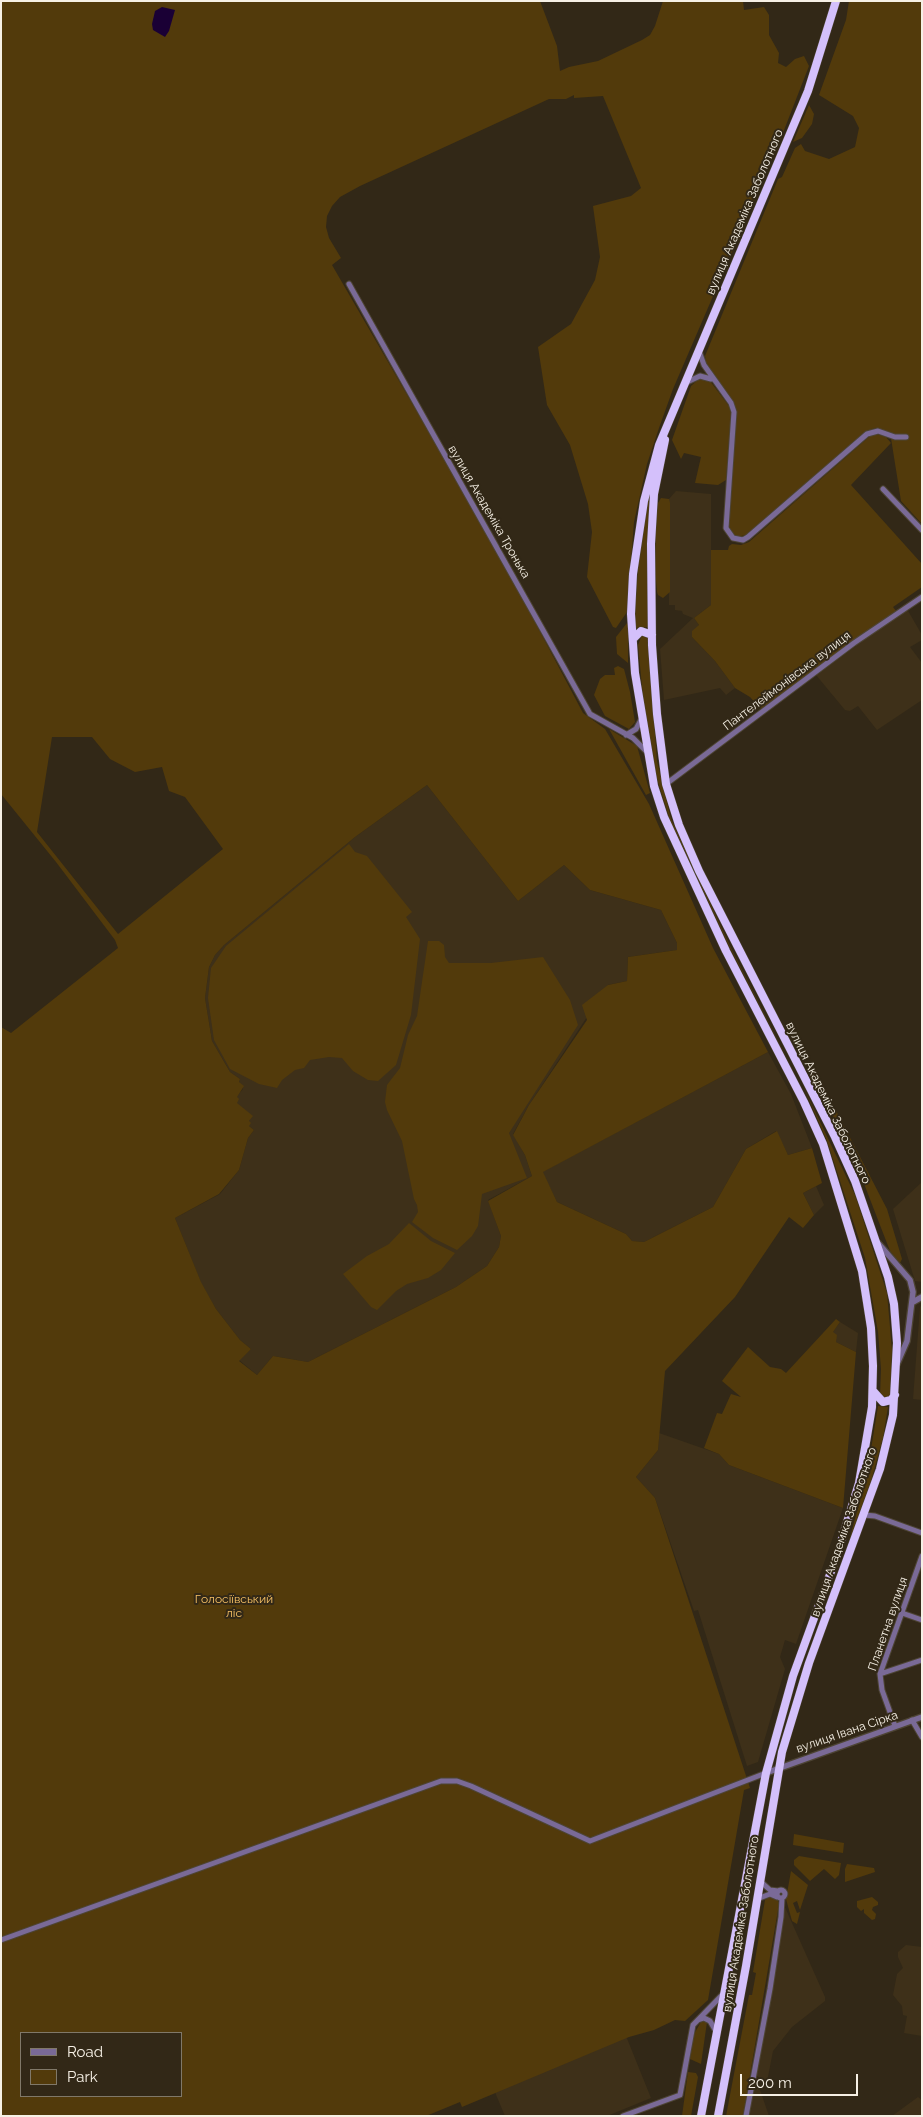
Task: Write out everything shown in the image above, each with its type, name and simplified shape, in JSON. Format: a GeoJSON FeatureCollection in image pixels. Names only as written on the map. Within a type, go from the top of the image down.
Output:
{"type":"FeatureCollection","features":[{"type":"Feature","properties":{"kind":"highway","name":"вулиця Академіка Заболотного"},"geometry":{"type":"LineString","coordinates":[[701,2116],[766,1773],[793,1676],[856,1498],[867,1448],[874,1391],[872,1338],[867,1291],[852,1232],[829,1161],[804,1102],[733,966],[675,844],[654,786],[642,719],[633,639],[633,574],[640,521],[654,461],[808,90],[836,1]]}},
{"type":"Feature","properties":{"kind":"highway","name":"вулиця Академіка Заболотного"},"geometry":{"type":"LineString","coordinates":[[667,428],[656,479],[652,519],[652,635],[657,714],[666,784],[689,848],[734,943],[835,1137],[855,1181],[878,1243],[894,1304],[897,1364],[895,1395],[885,1452],[794,1708],[779,1767],[718,2116]]}},
{"type":"Feature","properties":{"kind":"highway"},"geometry":{"type":"LineString","coordinates":[[633,639],[641,631],[652,635]]}},
{"type":"Feature","properties":{"kind":"highway"},"geometry":{"type":"LineString","coordinates":[[874,1391],[883,1402],[891,1400],[895,1395]]}},
{"type":"Feature","properties":{"kind":"street","name":"вулиця Академіка Тронька"},"geometry":{"type":"LineString","coordinates":[[349,284],[590,714],[626,734],[648,753]]}},
{"type":"Feature","properties":{"kind":"street"},"geometry":{"type":"LineString","coordinates":[[699,350],[704,365],[731,403],[734,412],[726,528],[728,534],[737,540],[748,537],[868,434],[878,431],[895,437],[906,437]]}},
{"type":"Feature","properties":{"kind":"street"},"geometry":{"type":"LineString","coordinates":[[685,383],[704,375],[715,383]]}},
{"type":"Feature","properties":{"kind":"street"},"geometry":{"type":"LineString","coordinates":[[883,489],[922,530]]}},
{"type":"Feature","properties":{"kind":"street","name":"Пантелеймонівська вулиця"},"geometry":{"type":"LineString","coordinates":[[666,784],[854,643],[922,597]]}},
{"type":"Feature","properties":{"kind":"street"},"geometry":{"type":"LineString","coordinates":[[626,734],[636,729],[642,719]]}},
{"type":"Feature","properties":{"kind":"street"},"geometry":{"type":"LineString","coordinates":[[878,1243],[910,1280],[913,1302],[907,1340],[897,1364]]}},
{"type":"Feature","properties":{"kind":"street"},"geometry":{"type":"LineString","coordinates":[[913,1302],[922,1297]]}},
{"type":"Feature","properties":{"kind":"street"},"geometry":{"type":"LineString","coordinates":[[864,1515],[882,1518],[922,1533]]}},
{"type":"Feature","properties":{"kind":"street","name":"Планетна вулиця"},"geometry":{"type":"LineString","coordinates":[[895,1726],[882,1690],[880,1674],[919,1572],[922,1556]]}},
{"type":"Feature","properties":{"kind":"street"},"geometry":{"type":"LineString","coordinates":[[902,1613],[922,1620]]}},
{"type":"Feature","properties":{"kind":"street"},"geometry":{"type":"LineString","coordinates":[[880,1674],[922,1660]]}},
{"type":"Feature","properties":{"kind":"street","name":"вулиця Івана Сірка"},"geometry":{"type":"LineString","coordinates":[[766,1773],[922,1717]]}},
{"type":"Feature","properties":{"kind":"street"},"geometry":{"type":"LineString","coordinates":[[912,1720],[922,1737]]}},
{"type":"Feature","properties":{"kind":"street"},"geometry":{"type":"LineString","coordinates":[[1,1940],[441,1781],[458,1781],[472,1786],[590,1841],[766,1773]]}},
{"type":"Feature","properties":{"kind":"street"},"geometry":{"type":"LineString","coordinates":[[760,1881],[779,1895]]}},
{"type":"Feature","properties":{"kind":"street"},"geometry":{"type":"LineString","coordinates":[[757,1898],[770,1894],[779,1895]]}},
{"type":"Feature","properties":{"kind":"street"},"geometry":{"type":"LineString","coordinates":[[746,2116],[767,2007],[781,1917],[779,1895]]}},
{"type":"Feature","properties":{"kind":"street"},"geometry":{"type":"LineString","coordinates":[[623,2116],[680,2095],[691,2029],[696,2021],[725,1993]]}},
{"type":"Feature","properties":{"kind":"street"},"geometry":{"type":"LineString","coordinates":[[696,2021],[706,2018],[713,2025],[717,2034]]}},
{"type":"Feature","properties":{"kind":"shaded area"},"geometry":{"type":"Polygon","coordinates":[[[162,7],[175,10],[169,31],[165,37],[153,30],[152,24],[155,11],[162,7]]]}},
{"type":"Feature","properties":{"kind":"shaded area"},"geometry":{"type":"Polygon","coordinates":[[[676,491],[711,494],[711,605],[694,618],[699,625],[692,637],[715,661],[735,688],[726,695],[720,688],[664,700],[660,649],[693,618],[683,614],[682,611],[675,610],[675,605],[669,605],[669,499],[676,491]]]}},
{"type":"Feature","properties":{"kind":"shaded area"},"geometry":{"type":"Polygon","coordinates":[[[907,609],[922,635],[922,640],[910,647],[922,663],[922,700],[877,730],[858,706],[850,711],[845,710],[816,675],[907,609]]]}},
{"type":"Feature","properties":{"kind":"shaded area"},"geometry":{"type":"Polygon","coordinates":[[[427,785],[518,901],[564,865],[590,890],[661,910],[677,943],[677,950],[628,957],[627,981],[608,985],[529,1105],[513,1134],[525,1155],[532,1176],[488,1200],[501,1236],[499,1247],[487,1266],[456,1287],[308,1362],[273,1356],[257,1375],[239,1360],[251,1349],[240,1340],[216,1309],[201,1283],[175,1218],[220,1194],[239,1170],[248,1138],[254,1130],[249,1126],[252,1116],[236,1103],[236,1097],[243,1089],[239,1082],[240,1079],[230,1072],[212,1041],[205,998],[209,967],[215,955],[224,945],[355,837],[427,785]]]}},
{"type":"Feature","properties":{"kind":"shaded area"},"geometry":{"type":"Polygon","coordinates":[[[768,1052],[791,1094],[812,1148],[788,1155],[776,1131],[746,1149],[713,1207],[644,1242],[632,1241],[626,1234],[557,1202],[542,1172],[768,1052]]]}},
{"type":"Feature","properties":{"kind":"shaded area"},"geometry":{"type":"Polygon","coordinates":[[[922,1182],[922,1282],[915,1281],[893,1209],[922,1182]]]}},
{"type":"Feature","properties":{"kind":"shaded area"},"geometry":{"type":"Polygon","coordinates":[[[816,1186],[824,1205],[814,1215],[803,1193],[816,1186]]]}},
{"type":"Feature","properties":{"kind":"shaded area"},"geometry":{"type":"Polygon","coordinates":[[[922,1305],[922,1400],[913,1399],[920,1307],[922,1305]]]}},
{"type":"Feature","properties":{"kind":"shaded area"},"geometry":{"type":"Polygon","coordinates":[[[840,1322],[858,1333],[856,1352],[836,1342],[832,1333],[840,1322]]]}},
{"type":"Feature","properties":{"kind":"shaded area"},"geometry":{"type":"Polygon","coordinates":[[[659,1433],[719,1454],[729,1465],[843,1508],[796,1644],[785,1640],[780,1657],[785,1669],[758,1762],[747,1766],[698,1610],[694,1611],[655,1498],[636,1477],[658,1450],[659,1433]]]}},
{"type":"Feature","properties":{"kind":"shaded area"},"geometry":{"type":"Polygon","coordinates":[[[784,1905],[825,1997],[825,2001],[792,2027],[773,2051],[766,2087],[763,2087],[762,2079],[755,2075],[784,1905]]]}},
{"type":"Feature","properties":{"kind":"shaded area"},"geometry":{"type":"Polygon","coordinates":[[[906,1945],[922,1947],[922,2036],[904,2033],[907,2016],[903,2015],[902,2006],[893,1995],[897,1974],[903,1968],[898,1952],[906,1945]]]}},
{"type":"Feature","properties":{"kind":"shaded area"},"geometry":{"type":"Polygon","coordinates":[[[626,2036],[651,2098],[607,2116],[505,2116],[494,2090],[626,2036]]]}},
{"type":"Feature","properties":{"kind":"shaded area"},"geometry":{"type":"Polygon","coordinates":[[[753,2086],[759,2087],[769,2116],[748,2116],[753,2086]]]}},
{"type":"Feature","properties":{"kind":"shaded area"},"geometry":{"type":"Polygon","coordinates":[[[918,2097],[922,2100],[922,2116],[892,2116],[918,2097]]]}},
{"type":"Feature","properties":{"kind":"green space","name":"Голосіївський ліс"},"geometry":{"type":"Polygon","coordinates":[[[1,1],[540,1],[557,46],[560,71],[569,67],[598,61],[650,35],[663,1],[743,1],[744,10],[764,7],[769,15],[769,35],[779,53],[778,63],[786,67],[795,59],[804,56],[809,66],[779,143],[673,389],[659,428],[647,464],[634,522],[627,612],[616,628],[613,627],[587,577],[592,532],[588,504],[570,445],[547,405],[538,347],[571,324],[595,280],[600,257],[593,206],[631,196],[641,188],[603,96],[574,98],[574,95],[566,99],[549,99],[360,186],[340,197],[332,206],[327,216],[326,227],[329,238],[341,258],[332,265],[498,552],[583,713],[605,729],[649,804],[713,948],[768,1052],[543,1172],[557,1202],[626,1234],[632,1241],[644,1242],[713,1207],[746,1149],[777,1131],[788,1155],[812,1148],[822,1183],[803,1193],[814,1215],[803,1228],[789,1217],[735,1297],[665,1371],[658,1450],[636,1477],[655,1498],[750,1788],[744,1790],[708,2000],[685,2021],[675,2020],[654,2030],[629,2037],[462,2107],[460,2102],[426,2116],[1,2116],[1,1027],[11,1033],[118,948],[115,940],[56,862],[1,794],[1,1]],[[52,737],[37,832],[118,934],[223,849],[185,797],[169,791],[162,767],[135,772],[110,759],[92,737],[52,737]],[[427,785],[355,837],[224,945],[215,955],[209,967],[205,998],[212,1041],[230,1072],[240,1079],[239,1082],[244,1086],[237,1097],[239,1099],[237,1103],[253,1116],[249,1121],[251,1123],[249,1126],[254,1130],[248,1138],[239,1170],[219,1194],[175,1218],[201,1282],[216,1309],[240,1340],[251,1349],[239,1361],[257,1375],[273,1356],[308,1362],[456,1287],[487,1266],[499,1247],[501,1236],[488,1201],[532,1176],[525,1155],[513,1135],[529,1105],[587,1020],[582,1005],[608,985],[627,981],[628,957],[677,950],[677,943],[661,910],[590,890],[564,865],[518,901],[427,785]]]}},
{"type":"Feature","properties":{"kind":"green space"},"geometry":{"type":"Polygon","coordinates":[[[849,1],[922,1],[922,524],[901,501],[890,432],[875,428],[865,432],[746,535],[737,537],[733,536],[729,527],[737,410],[707,367],[705,356],[778,179],[782,177],[795,148],[801,144],[805,151],[829,159],[855,147],[859,128],[853,116],[819,95],[846,20],[849,1]]]}},
{"type":"Feature","properties":{"kind":"green space"},"geometry":{"type":"Polygon","coordinates":[[[809,105],[814,114],[812,124],[802,138],[793,142],[809,105]]]}},
{"type":"Feature","properties":{"kind":"green space"},"geometry":{"type":"Polygon","coordinates":[[[700,378],[708,378],[729,406],[731,413],[726,480],[718,485],[695,483],[701,457],[684,453],[681,459],[672,440],[691,386],[700,378]]]}},
{"type":"Feature","properties":{"kind":"green space"},"geometry":{"type":"Polygon","coordinates":[[[876,434],[886,437],[891,443],[851,485],[922,564],[922,587],[893,607],[896,611],[761,709],[750,697],[735,688],[715,661],[692,637],[692,631],[699,625],[694,618],[711,605],[711,550],[728,550],[732,544],[741,545],[749,542],[870,436],[876,434]]]}},
{"type":"Feature","properties":{"kind":"green space"},"geometry":{"type":"Polygon","coordinates":[[[652,477],[648,535],[648,627],[634,628],[640,538],[652,477]]]}},
{"type":"Feature","properties":{"kind":"green space"},"geometry":{"type":"Polygon","coordinates":[[[661,498],[669,499],[670,503],[670,592],[663,598],[657,592],[655,569],[656,521],[658,503],[661,498]]]}},
{"type":"Feature","properties":{"kind":"green space"},"geometry":{"type":"Polygon","coordinates":[[[627,623],[628,663],[617,654],[616,637],[627,623]]]}},
{"type":"Feature","properties":{"kind":"green space"},"geometry":{"type":"Polygon","coordinates":[[[642,635],[648,638],[657,761],[671,819],[731,948],[799,1082],[730,948],[670,820],[657,779],[645,718],[638,645],[642,635]]]}},
{"type":"Feature","properties":{"kind":"green space"},"geometry":{"type":"Polygon","coordinates":[[[618,666],[624,669],[630,692],[635,722],[629,729],[605,716],[594,695],[600,679],[605,675],[615,675],[614,668],[618,666]]]}},
{"type":"Feature","properties":{"kind":"green space"},"geometry":{"type":"Polygon","coordinates":[[[609,729],[637,746],[650,793],[646,795],[609,729]]]}},
{"type":"Feature","properties":{"kind":"green space"},"geometry":{"type":"Polygon","coordinates":[[[349,844],[355,852],[367,856],[412,912],[406,917],[420,939],[411,1015],[396,1065],[378,1081],[368,1080],[353,1071],[342,1058],[329,1057],[310,1060],[304,1068],[295,1070],[282,1080],[277,1088],[259,1084],[230,1069],[214,1040],[208,998],[211,968],[226,946],[349,844]]]}},
{"type":"Feature","properties":{"kind":"green space"},"geometry":{"type":"Polygon","coordinates":[[[428,941],[439,941],[444,945],[445,957],[449,963],[491,963],[543,957],[570,1000],[578,1025],[509,1133],[527,1178],[482,1194],[478,1226],[472,1236],[457,1250],[433,1238],[412,1222],[418,1212],[417,1205],[414,1199],[402,1141],[385,1102],[387,1085],[400,1068],[408,1035],[417,1016],[428,941]]]}},
{"type":"Feature","properties":{"kind":"green space"},"geometry":{"type":"Polygon","coordinates":[[[802,1084],[855,1195],[887,1293],[892,1350],[890,1395],[886,1399],[880,1396],[881,1369],[878,1332],[865,1258],[827,1141],[802,1084]]]}},
{"type":"Feature","properties":{"kind":"green space"},"geometry":{"type":"Polygon","coordinates":[[[826,1096],[829,1097],[887,1209],[902,1259],[900,1263],[890,1251],[856,1163],[824,1099],[826,1096]]]}},
{"type":"Feature","properties":{"kind":"green space"},"geometry":{"type":"Polygon","coordinates":[[[409,1223],[431,1241],[455,1253],[441,1270],[428,1278],[407,1284],[396,1291],[377,1310],[371,1307],[343,1274],[367,1256],[389,1244],[409,1223]]]}},
{"type":"Feature","properties":{"kind":"green space"},"geometry":{"type":"Polygon","coordinates":[[[836,1319],[840,1322],[833,1332],[837,1335],[836,1342],[856,1352],[843,1508],[729,1465],[719,1454],[704,1448],[717,1413],[722,1414],[731,1394],[741,1397],[722,1381],[748,1347],[770,1367],[781,1369],[786,1373],[836,1319]]]}},
{"type":"Feature","properties":{"kind":"green space"},"geometry":{"type":"Polygon","coordinates":[[[878,1406],[888,1407],[883,1438],[871,1481],[849,1541],[867,1474],[878,1406]]]}},
{"type":"Feature","properties":{"kind":"green space"},"geometry":{"type":"Polygon","coordinates":[[[794,1834],[844,1843],[843,1853],[793,1845],[794,1834]]]}},
{"type":"Feature","properties":{"kind":"green space"},"geometry":{"type":"Polygon","coordinates":[[[799,1856],[841,1863],[839,1875],[835,1879],[824,1869],[810,1881],[794,1865],[794,1860],[799,1856]]]}},
{"type":"Feature","properties":{"kind":"green space"},"geometry":{"type":"Polygon","coordinates":[[[847,1864],[874,1868],[875,1872],[845,1882],[847,1864]]]}},
{"type":"Feature","properties":{"kind":"green space"},"geometry":{"type":"Polygon","coordinates":[[[791,1871],[808,1885],[800,1910],[797,1901],[793,1903],[797,1913],[800,1912],[797,1924],[792,1921],[786,1899],[791,1871]]]}},
{"type":"Feature","properties":{"kind":"green space"},"geometry":{"type":"Polygon","coordinates":[[[771,1896],[777,1898],[779,1904],[743,2116],[726,2116],[749,1995],[752,1995],[756,1973],[753,1972],[765,1900],[771,1896]]]}},
{"type":"Feature","properties":{"kind":"green space"},"geometry":{"type":"Polygon","coordinates":[[[872,1897],[878,1902],[878,1905],[873,1907],[872,1910],[876,1914],[875,1919],[872,1920],[864,1913],[864,1909],[861,1911],[857,1907],[857,1901],[872,1897]]]}},
{"type":"Feature","properties":{"kind":"green space"},"geometry":{"type":"Polygon","coordinates":[[[702,2020],[707,2022],[701,2064],[690,2059],[693,2036],[702,2020]]]}},
{"type":"Feature","properties":{"kind":"green space"},"geometry":{"type":"Polygon","coordinates":[[[688,2072],[696,2073],[698,2077],[691,2116],[682,2116],[688,2072]]]}}]}
